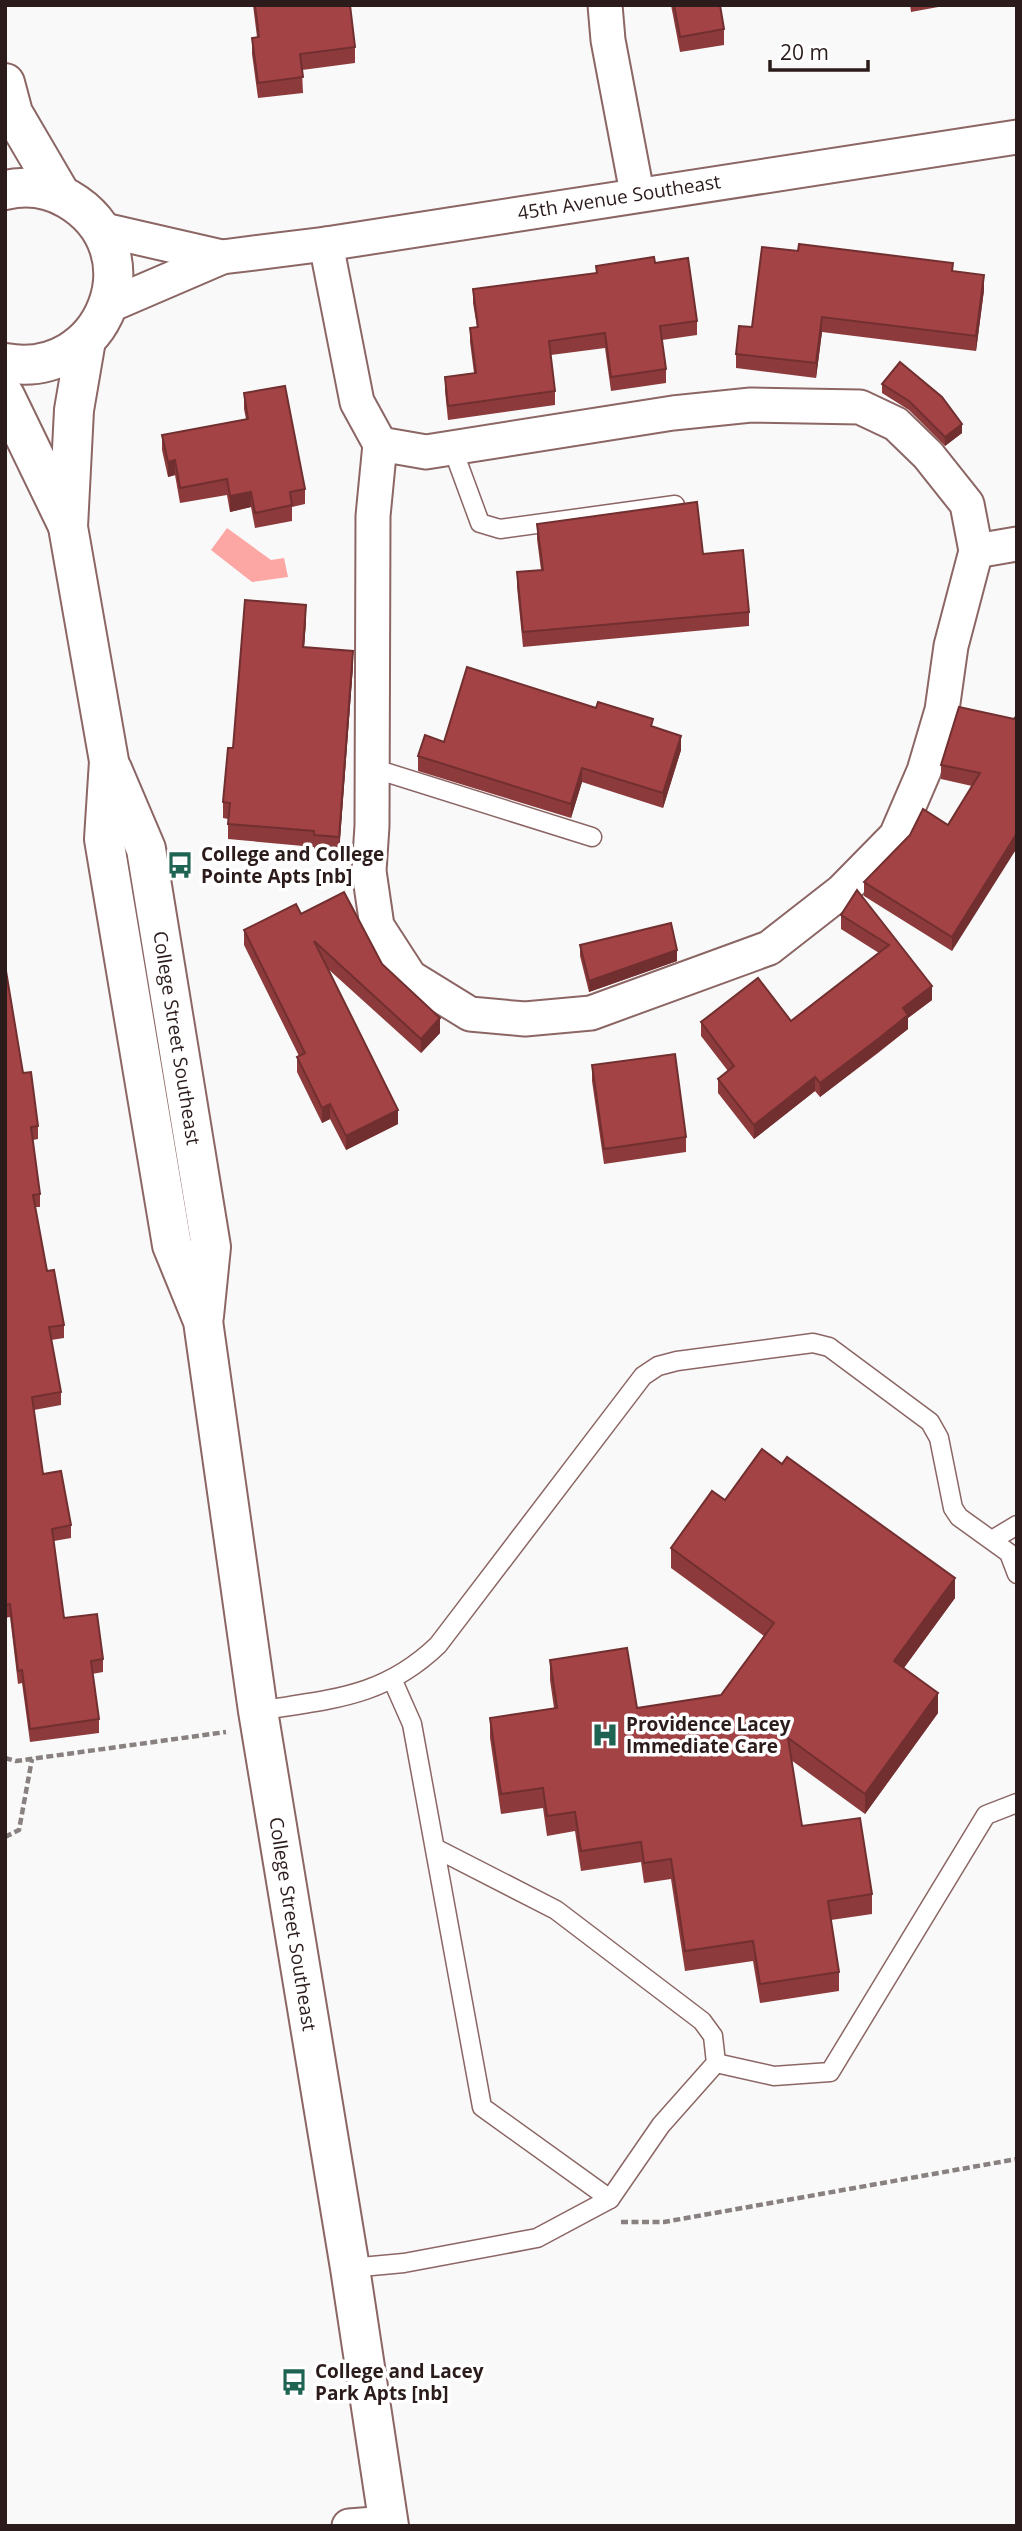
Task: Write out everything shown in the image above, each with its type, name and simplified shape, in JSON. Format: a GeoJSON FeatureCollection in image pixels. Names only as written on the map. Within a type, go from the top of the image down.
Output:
{"type":"FeatureCollection","features":[{"type":"Feature","properties":{"kind":"main road"},"geometry":{"type":"LineString","coordinates":[[5,83],[13,113],[61,195]]}},
{"type":"Feature","properties":{"kind":"main road"},"geometry":{"type":"LineString","coordinates":[[5,190],[38,188],[61,195],[78,205],[100,229],[109,248],[113,271],[108,306],[86,341],[63,356],[41,364],[5,363]]}},
{"type":"Feature","properties":{"kind":"main road","name":"College Street Southeast"},"geometry":{"type":"LineString","coordinates":[[86,341],[74,410],[68,527],[109,761],[104,839],[172,1245],[203,1321],[259,1719],[350,2268],[388,2524]]}},
{"type":"Feature","properties":{"kind":"main road","name":"College Street Southeast"},"geometry":{"type":"LineString","coordinates":[[5,396],[68,527]]}},
{"type":"Feature","properties":{"kind":"street"},"geometry":{"type":"LineString","coordinates":[[605,5],[608,40],[637,193]]}},
{"type":"Feature","properties":{"kind":"street","name":"45th Avenue Southeast"},"geometry":{"type":"LineString","coordinates":[[108,306],[222,257],[326,244],[637,193],[1017,137]]}},
{"type":"Feature","properties":{"kind":"street","name":"45th Avenue Southeast"},"geometry":{"type":"LineString","coordinates":[[100,229],[222,257]]}},
{"type":"Feature","properties":{"kind":"street"},"geometry":{"type":"LineString","coordinates":[[326,244],[357,402],[380,444],[373,516],[369,871],[377,926],[410,977],[470,1014],[525,1019],[591,1013],[769,948],[842,891],[896,836],[924,771],[942,710],[951,646],[976,551],[967,504],[928,454],[897,424],[859,407],[751,404],[673,412],[426,452],[380,444]]}},
{"type":"Feature","properties":{"kind":"street"},"geometry":{"type":"LineString","coordinates":[[976,551],[1017,544]]}},
{"type":"Feature","properties":{"kind":"street"},"geometry":{"type":"LineString","coordinates":[[349,2526],[388,2524]]}},
{"type":"Feature","properties":{"kind":"lane"},"geometry":{"type":"LineString","coordinates":[[452,447],[480,523],[500,529],[675,505]]}},
{"type":"Feature","properties":{"kind":"lane"},"geometry":{"type":"LineString","coordinates":[[372,768],[592,837]]}},
{"type":"Feature","properties":{"kind":"lane"},"geometry":{"type":"LineString","coordinates":[[259,1719],[393,1681],[415,1668],[438,1645],[643,1376],[667,1363],[813,1343],[828,1347],[930,1422],[939,1438],[953,1508],[959,1517],[1009,1553],[1017,1574]]}},
{"type":"Feature","properties":{"kind":"lane"},"geometry":{"type":"LineString","coordinates":[[992,1540],[1017,1525]]}},
{"type":"Feature","properties":{"kind":"lane"},"geometry":{"type":"LineString","coordinates":[[393,1681],[412,1724],[482,2107],[610,2199]]}},
{"type":"Feature","properties":{"kind":"lane"},"geometry":{"type":"LineString","coordinates":[[716,2063],[774,2076],[830,2073],[986,1815],[1017,1803]]}},
{"type":"Feature","properties":{"kind":"lane"},"geometry":{"type":"LineString","coordinates":[[350,2268],[404,2263],[537,2238],[610,2199],[661,2125],[716,2063],[713,2036],[702,2021],[556,1910],[435,1848]]}},
{"type":"Feature","properties":{"kind":"path"},"geometry":{"type":"LineString","coordinates":[[5,1758],[32,1759],[259,1719]]}},
{"type":"Feature","properties":{"kind":"path"},"geometry":{"type":"LineString","coordinates":[[5,1837],[19,1830],[32,1759]]}},
{"type":"Feature","properties":{"kind":"path"},"geometry":{"type":"LineString","coordinates":[[568,2222],[664,2222],[1017,2159]]}},
{"type":"Feature","properties":{"kind":"shaded area"},"geometry":{"type":"Polygon","coordinates":[[[227,528],[271,560],[284,558],[288,577],[252,582],[211,550],[227,528]]]}},
{"type":"Feature","properties":{"kind":"building"},"geometry":{"type":"Polygon","coordinates":[[[255,5],[350,5],[355,47],[300,54],[303,77],[258,83],[252,38],[259,37],[255,5]]]}},
{"type":"Feature","properties":{"kind":"building"},"geometry":{"type":"Polygon","coordinates":[[[674,5],[720,5],[724,29],[680,37],[674,5]]]}},
{"type":"Feature","properties":{"kind":"building"},"geometry":{"type":"Polygon","coordinates":[[[799,244],[953,263],[952,271],[984,275],[976,336],[822,317],[816,363],[736,354],[739,326],[752,327],[762,247],[798,251],[799,244]]]}},
{"type":"Feature","properties":{"kind":"building"},"geometry":{"type":"Polygon","coordinates":[[[654,257],[655,263],[688,258],[697,321],[660,326],[666,369],[611,377],[605,333],[549,341],[555,391],[448,406],[445,377],[476,373],[470,328],[478,327],[473,289],[597,273],[596,266],[654,257]]]}},
{"type":"Feature","properties":{"kind":"building"},"geometry":{"type":"Polygon","coordinates":[[[900,362],[942,397],[962,424],[945,437],[909,401],[882,384],[900,362]]]}},
{"type":"Feature","properties":{"kind":"building"},"geometry":{"type":"Polygon","coordinates":[[[285,386],[305,489],[290,492],[292,505],[255,513],[251,492],[230,496],[227,479],[180,488],[175,460],[168,462],[162,435],[248,419],[244,393],[285,386]]]}},
{"type":"Feature","properties":{"kind":"building"},"geometry":{"type":"Polygon","coordinates":[[[697,502],[703,554],[743,550],[749,612],[523,632],[517,572],[543,570],[537,524],[697,502]]]}},
{"type":"Feature","properties":{"kind":"building"},"geometry":{"type":"Polygon","coordinates":[[[245,600],[306,605],[303,647],[353,651],[339,837],[314,835],[314,831],[228,824],[230,803],[223,802],[228,748],[233,748],[245,600]]]}},
{"type":"Feature","properties":{"kind":"building"},"geometry":{"type":"Polygon","coordinates":[[[467,667],[596,708],[598,702],[653,719],[651,726],[681,736],[663,793],[582,768],[571,804],[418,756],[425,735],[444,742],[467,667]]]}},
{"type":"Feature","properties":{"kind":"building"},"geometry":{"type":"Polygon","coordinates":[[[959,707],[1014,719],[1017,715],[1017,833],[952,937],[864,882],[910,835],[923,809],[948,825],[980,773],[941,765],[959,707]]]}},
{"type":"Feature","properties":{"kind":"building"},"geometry":{"type":"Polygon","coordinates":[[[857,890],[932,986],[903,1008],[908,1015],[878,1039],[820,1083],[815,1077],[754,1125],[718,1079],[734,1066],[701,1022],[758,978],[791,1021],[889,945],[841,915],[857,890]]]}},
{"type":"Feature","properties":{"kind":"building"},"geometry":{"type":"Polygon","coordinates":[[[344,892],[382,964],[440,1018],[421,1039],[314,941],[398,1110],[346,1136],[330,1104],[322,1108],[297,1057],[305,1053],[244,930],[296,904],[301,914],[344,892]]]}},
{"type":"Feature","properties":{"kind":"building"},"geometry":{"type":"Polygon","coordinates":[[[671,923],[677,950],[589,981],[580,945],[671,923]]]}},
{"type":"Feature","properties":{"kind":"building"},"geometry":{"type":"Polygon","coordinates":[[[5,965],[23,1073],[31,1072],[38,1126],[31,1127],[40,1194],[33,1195],[47,1271],[54,1270],[64,1325],[49,1327],[61,1392],[32,1397],[43,1474],[61,1471],[71,1525],[52,1529],[64,1618],[97,1614],[103,1659],[91,1661],[99,1719],[30,1729],[22,1670],[18,1671],[10,1604],[5,1605],[5,965]]]}},
{"type":"Feature","properties":{"kind":"building"},"geometry":{"type":"Polygon","coordinates":[[[675,1054],[686,1137],[604,1149],[592,1065],[675,1054]]]}},
{"type":"Feature","properties":{"kind":"building","name":"Providence Lacey Immediate Care"},"geometry":{"type":"Polygon","coordinates":[[[762,1449],[782,1464],[787,1457],[955,1578],[894,1661],[938,1693],[865,1794],[788,1738],[802,1826],[860,1818],[872,1894],[828,1901],[839,1972],[760,1984],[753,1941],[685,1951],[671,1859],[644,1863],[641,1842],[581,1851],[575,1812],[547,1816],[543,1788],[501,1794],[490,1718],[557,1708],[550,1660],[627,1648],[637,1708],[721,1695],[774,1623],[671,1548],[712,1491],[725,1500],[762,1449]]]}},
{"type":"Feature","properties":{"kind":"place","name":"College and College Pointe Apts [nb]"},"geometry":{"type":"Point","coordinates":[180,865]}},
{"type":"Feature","properties":{"kind":"place","name":"Providence Lacey Immediate Care"},"geometry":{"type":"Point","coordinates":[605,1735]}},
{"type":"Feature","properties":{"kind":"place","name":"College and Lacey Park Apts [nb]"},"geometry":{"type":"Point","coordinates":[294,2382]}}]}
